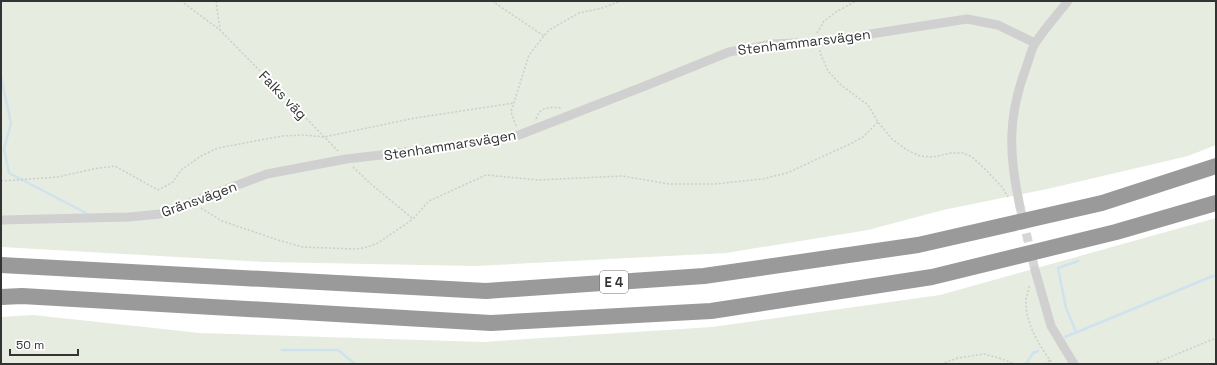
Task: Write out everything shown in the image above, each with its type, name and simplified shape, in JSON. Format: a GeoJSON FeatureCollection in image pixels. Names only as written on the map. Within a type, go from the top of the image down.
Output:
{"type":"FeatureCollection","features":[{"type":"Feature","properties":{"kind":"highway","name":"E 4"},"geometry":{"type":"LineString","coordinates":[[1,265],[486,291],[704,276],[918,245],[1102,203],[1216,166]]}},
{"type":"Feature","properties":{"kind":"highway"},"geometry":{"type":"LineString","coordinates":[[1,297],[30,296],[491,323],[711,312],[932,278],[1116,232],[1216,203]]}},
{"type":"Feature","properties":{"kind":"street"},"geometry":{"type":"LineString","coordinates":[[1020,207],[1014,180],[1011,153],[1013,115],[1019,86],[1035,43],[1068,1]]}},
{"type":"Feature","properties":{"kind":"street","name":"Stenhammarsvägen"},"geometry":{"type":"LineString","coordinates":[[346,159],[442,148],[519,135],[729,52],[772,44],[820,42],[967,19],[998,25],[1035,43]]}},
{"type":"Feature","properties":{"kind":"street","name":"Gränsvägen"},"geometry":{"type":"LineString","coordinates":[[1,220],[129,217],[160,214],[267,174],[346,159]]}},
{"type":"Feature","properties":{"kind":"street"},"geometry":{"type":"LineString","coordinates":[[1035,270],[1051,326],[1074,364]]}},
{"type":"Feature","properties":{"kind":"path","name":"Falks väg"},"geometry":{"type":"LineString","coordinates":[[181,1],[220,30],[370,184],[413,219]]}},
{"type":"Feature","properties":{"kind":"path"},"geometry":{"type":"LineString","coordinates":[[216,1],[220,30]]}},
{"type":"Feature","properties":{"kind":"path"},"geometry":{"type":"LineString","coordinates":[[492,1],[544,36]]}},
{"type":"Feature","properties":{"kind":"path"},"geometry":{"type":"LineString","coordinates":[[519,135],[511,112],[529,55],[549,30],[579,13],[602,8],[621,1]]}},
{"type":"Feature","properties":{"kind":"path"},"geometry":{"type":"LineString","coordinates":[[856,1],[836,12],[824,21],[816,33],[820,42],[820,53],[828,71],[841,85],[868,105],[878,122],[892,139],[920,156],[933,157],[951,153],[963,153],[972,157],[997,182],[1010,200]]}},
{"type":"Feature","properties":{"kind":"path"},"geometry":{"type":"LineString","coordinates":[[1,181],[58,177],[93,169],[115,166],[158,190],[173,182],[181,170],[201,156],[218,148],[282,136],[304,135],[324,137],[415,118],[514,103]]}},
{"type":"Feature","properties":{"kind":"path"},"geometry":{"type":"LineString","coordinates":[[201,208],[222,222],[303,247],[364,248],[378,243],[413,219],[429,201],[486,175],[538,180],[622,176],[669,184],[715,184],[762,179],[787,173],[850,144],[863,137],[878,122]]}},
{"type":"Feature","properties":{"kind":"path"},"geometry":{"type":"LineString","coordinates":[[1029,282],[1026,299],[1027,315],[1038,343],[1053,364]]}},
{"type":"Feature","properties":{"kind":"path"},"geometry":{"type":"LineString","coordinates":[[1153,364],[1216,338]]}},
{"type":"Feature","properties":{"kind":"path"},"geometry":{"type":"LineString","coordinates":[[941,364],[958,358],[984,354],[1015,364],[1029,364]]}},
{"type":"Feature","properties":{"kind":"path"},"geometry":{"type":"LineString","coordinates":[[1045,364],[1050,360]]}},
{"type":"Feature","properties":{"kind":"shaded area"},"geometry":{"type":"Polygon","coordinates":[[[1,1],[1216,1],[1216,145],[1188,156],[1047,189],[943,210],[868,230],[726,253],[475,266],[266,262],[1,247],[1,1]]]}},
{"type":"Feature","properties":{"kind":"shaded area"},"geometry":{"type":"Polygon","coordinates":[[[1216,218],[1216,364],[1,364],[1,317],[33,315],[200,333],[483,342],[712,327],[940,295],[1216,218]]]}},
{"type":"Feature","properties":{"kind":"waterway"},"geometry":{"type":"LineString","coordinates":[[1,77],[11,123],[4,149],[9,173],[86,213]]}},
{"type":"Feature","properties":{"kind":"waterway"},"geometry":{"type":"LineString","coordinates":[[1076,332],[1066,308],[1058,268],[1078,261]]}},
{"type":"Feature","properties":{"kind":"waterway"},"geometry":{"type":"LineString","coordinates":[[1065,337],[1216,276]]}},
{"type":"Feature","properties":{"kind":"waterway"},"geometry":{"type":"LineString","coordinates":[[282,350],[338,350],[355,364]]}},
{"type":"Feature","properties":{"kind":"waterway"},"geometry":{"type":"LineString","coordinates":[[1026,364],[1033,353],[1038,351]]}},
{"type":"Feature","properties":{"kind":"tunnel"},"geometry":{"type":"LineString","coordinates":[[1020,207],[1035,270]]}}]}
